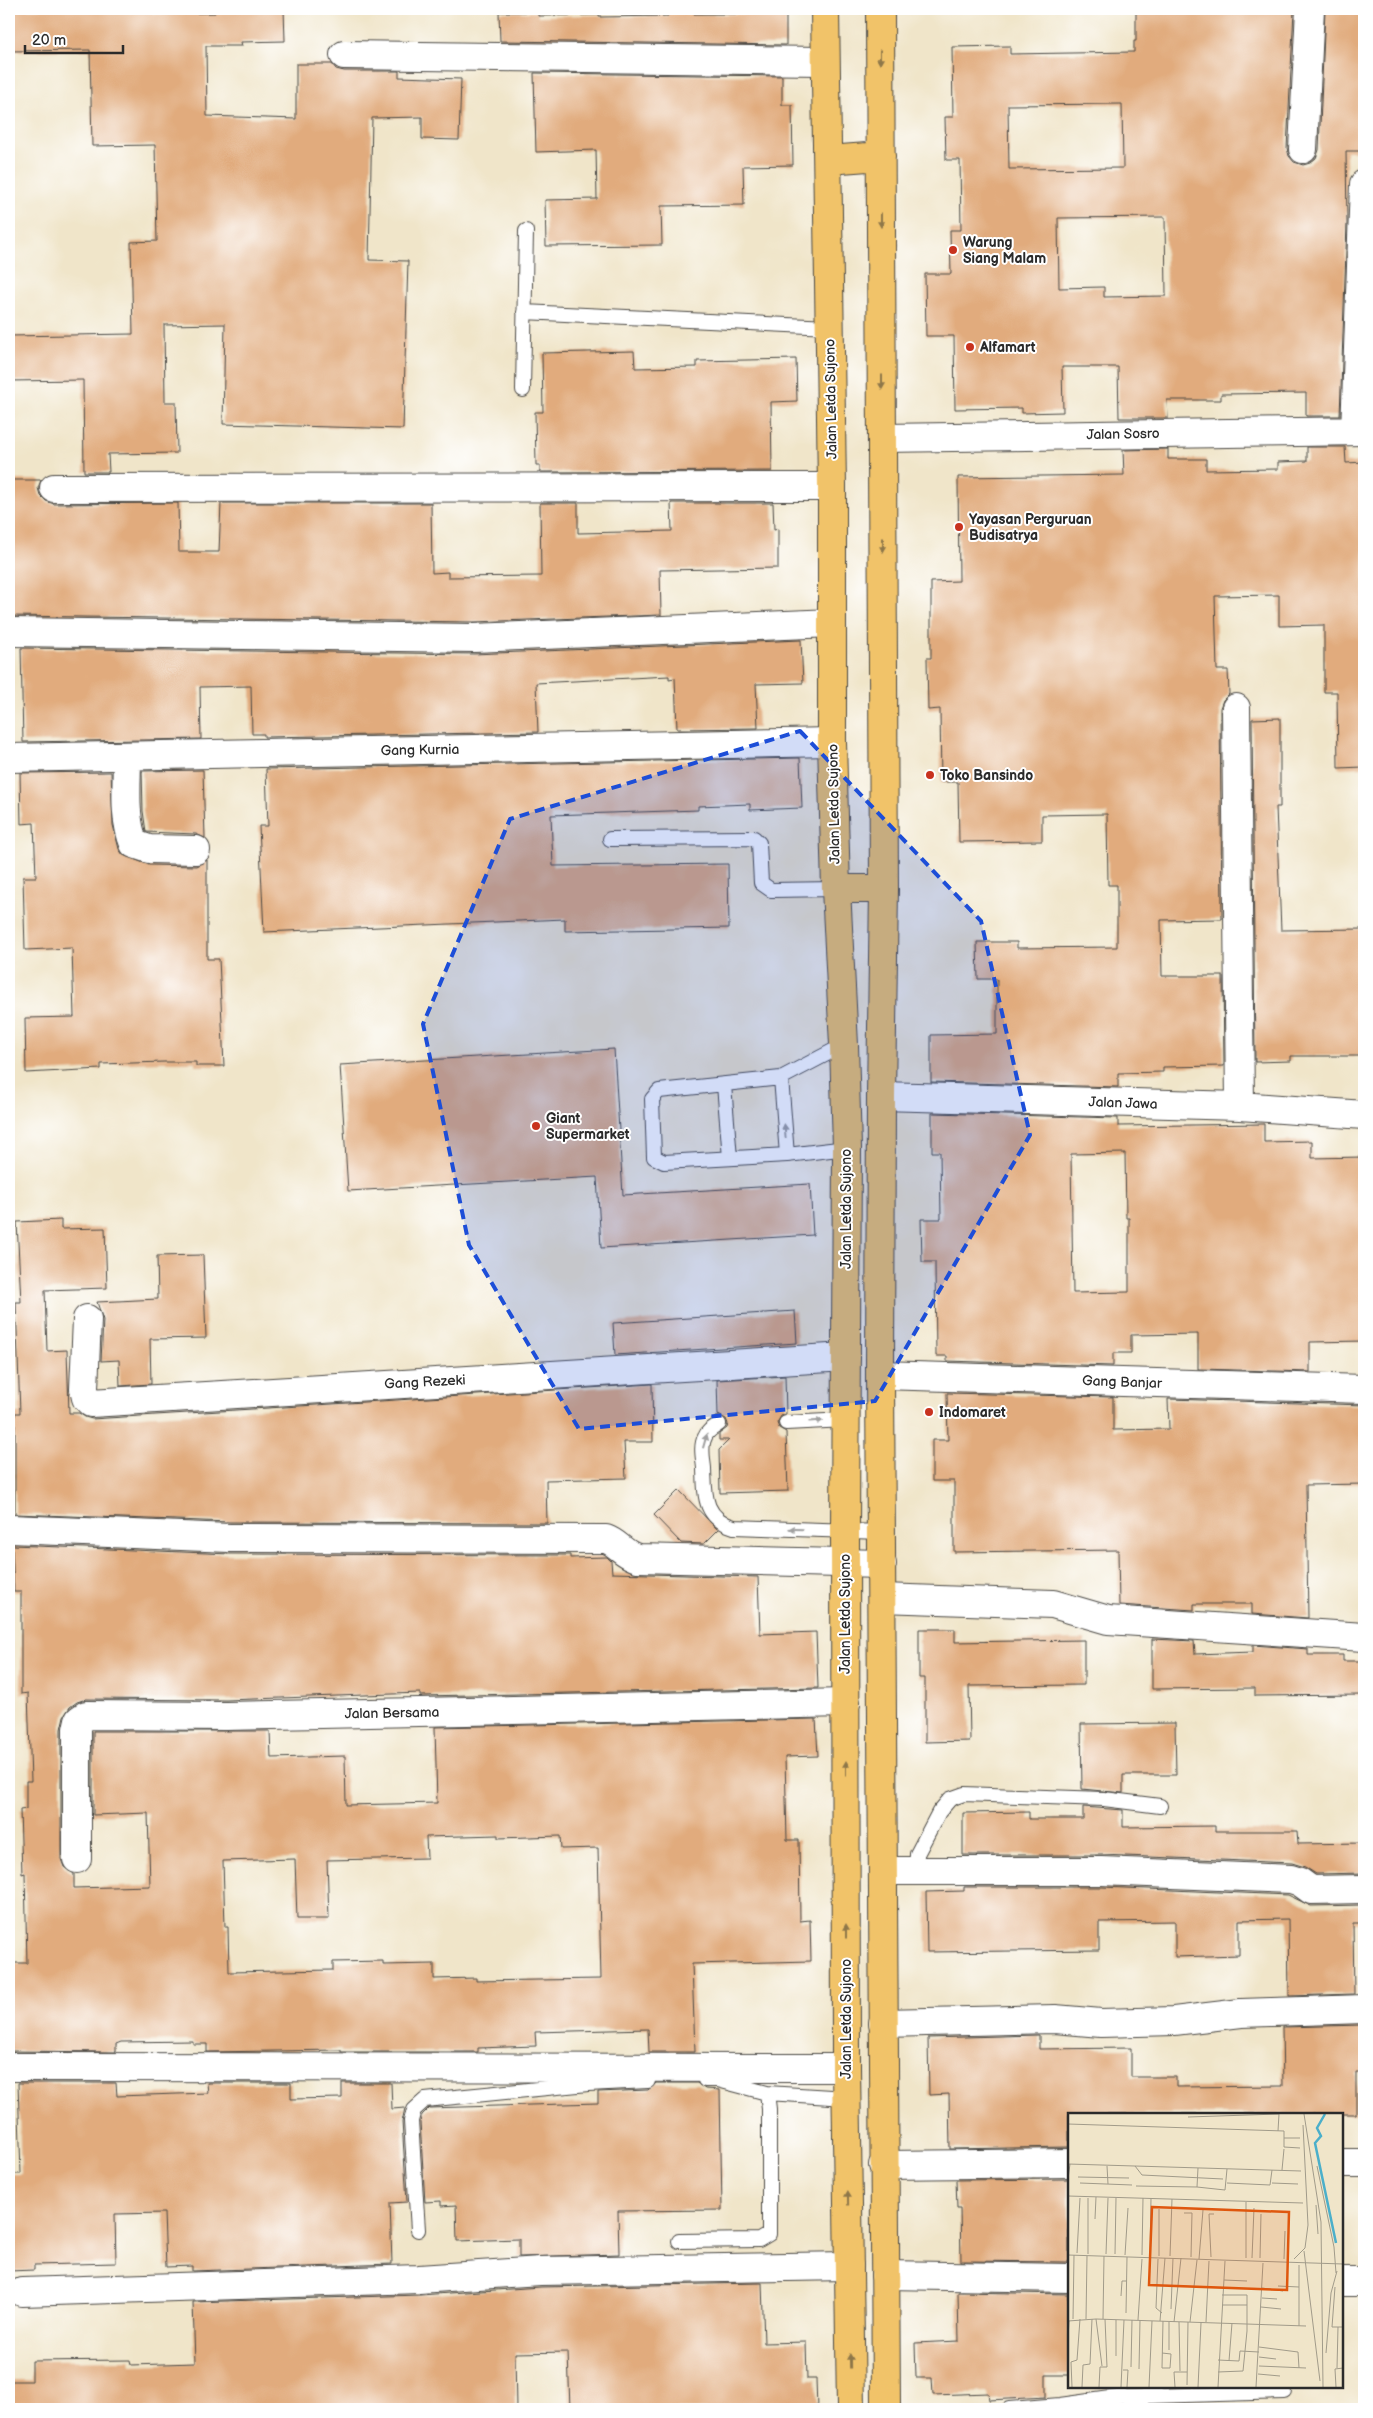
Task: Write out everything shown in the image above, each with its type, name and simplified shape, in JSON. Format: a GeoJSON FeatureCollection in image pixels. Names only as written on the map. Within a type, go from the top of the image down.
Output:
{"type":"FeatureCollection","features":[{"type":"Feature","properties":{"kind":"highway","name":"Jalan Letda Sujono"},"geometry":{"type":"LineString","coordinates":[[825,9],[832,487],[832,742],[847,1148],[845,1531],[846,2068],[851,2409]]}},
{"type":"Feature","properties":{"kind":"highway"},"geometry":{"type":"LineString","coordinates":[[880,9],[884,889],[880,1375],[883,2165],[886,2409]]}},
{"type":"Feature","properties":{"kind":"highway"},"geometry":{"type":"LineString","coordinates":[[828,160],[881,156]]}},
{"type":"Feature","properties":{"kind":"highway"},"geometry":{"type":"LineString","coordinates":[[836,889],[884,889]]}},
{"type":"Feature","properties":{"kind":"street"},"geometry":{"type":"LineString","coordinates":[[1303,149],[1310,9]]}},
{"type":"Feature","properties":{"kind":"street"},"geometry":{"type":"LineString","coordinates":[[344,55],[825,61]]}},
{"type":"Feature","properties":{"kind":"street"},"geometry":{"type":"LineString","coordinates":[[1359,431],[1364,184]]}},
{"type":"Feature","properties":{"kind":"street","name":"Jalan Sosro"},"geometry":{"type":"LineString","coordinates":[[882,438],[1359,431]]}},
{"type":"Feature","properties":{"kind":"street"},"geometry":{"type":"LineString","coordinates":[[54,488],[832,487]]}},
{"type":"Feature","properties":{"kind":"street"},"geometry":{"type":"LineString","coordinates":[[9,632],[474,638],[832,623]]}},
{"type":"Feature","properties":{"kind":"street"},"geometry":{"type":"LineString","coordinates":[[1236,708],[1240,1106]]}},
{"type":"Feature","properties":{"kind":"street","name":"Gang Kurnia"},"geometry":{"type":"LineString","coordinates":[[9,758],[832,742]]}},
{"type":"Feature","properties":{"kind":"street"},"geometry":{"type":"LineString","coordinates":[[128,756],[129,833],[134,844],[149,849],[196,850]]}},
{"type":"Feature","properties":{"kind":"street","name":"Jalan Jawa"},"geometry":{"type":"LineString","coordinates":[[881,1096],[1240,1106],[1364,1115]]}},
{"type":"Feature","properties":{"kind":"street","name":"Gang Rezeki"},"geometry":{"type":"LineString","coordinates":[[87,1319],[84,1389],[90,1403],[846,1357]]}},
{"type":"Feature","properties":{"kind":"street","name":"Gang Banjar"},"geometry":{"type":"LineString","coordinates":[[880,1375],[1364,1389]]}},
{"type":"Feature","properties":{"kind":"street"},"geometry":{"type":"LineString","coordinates":[[11,1529],[230,1538],[606,1538],[630,1556],[638,1558],[882,1564]]}},
{"type":"Feature","properties":{"kind":"street"},"geometry":{"type":"LineString","coordinates":[[882,1598],[1053,1604],[1108,1620],[1364,1637]]}},
{"type":"Feature","properties":{"kind":"street","name":"Jalan Bersama"},"geometry":{"type":"LineString","coordinates":[[77,1859],[77,1729],[78,1720],[86,1714],[226,1716],[846,1703]]}},
{"type":"Feature","properties":{"kind":"street"},"geometry":{"type":"LineString","coordinates":[[883,1871],[1101,1871],[1291,1879],[1300,1882],[1311,1890],[1364,1890]]}},
{"type":"Feature","properties":{"kind":"street"},"geometry":{"type":"LineString","coordinates":[[883,2023],[1055,2019],[1101,2023],[1174,2021],[1241,2012],[1364,2009]]}},
{"type":"Feature","properties":{"kind":"street"},"geometry":{"type":"LineString","coordinates":[[9,2067],[846,2068]]}},
{"type":"Feature","properties":{"kind":"street"},"geometry":{"type":"LineString","coordinates":[[883,2165],[1068,2163]]}},
{"type":"Feature","properties":{"kind":"street"},"geometry":{"type":"LineString","coordinates":[[1343,2163],[1364,2163]]}},
{"type":"Feature","properties":{"kind":"street"},"geometry":{"type":"LineString","coordinates":[[22,2292],[419,2279],[540,2271],[849,2266]]}},
{"type":"Feature","properties":{"kind":"street"},"geometry":{"type":"LineString","coordinates":[[884,2276],[1068,2278]]}},
{"type":"Feature","properties":{"kind":"street"},"geometry":{"type":"LineString","coordinates":[[1343,2282],[1364,2282]]}},
{"type":"Feature","properties":{"kind":"lane"},"geometry":{"type":"LineString","coordinates":[[523,390],[526,231]]}},
{"type":"Feature","properties":{"kind":"lane"},"geometry":{"type":"LineString","coordinates":[[524,312],[829,327]]}},
{"type":"Feature","properties":{"kind":"lane"},"geometry":{"type":"LineString","coordinates":[[610,839],[754,838],[759,843],[761,883],[766,888],[771,890],[836,889]]}},
{"type":"Feature","properties":{"kind":"lane"},"geometry":{"type":"LineString","coordinates":[[844,1045],[780,1078],[659,1091],[652,1099],[654,1157],[664,1162],[788,1155],[847,1148]]}},
{"type":"Feature","properties":{"kind":"lane"},"geometry":{"type":"LineString","coordinates":[[780,1078],[788,1155]]}},
{"type":"Feature","properties":{"kind":"lane"},"geometry":{"type":"LineString","coordinates":[[724,1085],[730,1158]]}},
{"type":"Feature","properties":{"kind":"lane"},"geometry":{"type":"LineString","coordinates":[[786,1423],[846,1420]]}},
{"type":"Feature","properties":{"kind":"lane"},"geometry":{"type":"LineString","coordinates":[[719,1424],[708,1432],[702,1445],[706,1502],[718,1520],[734,1527],[881,1532]]}},
{"type":"Feature","properties":{"kind":"lane"},"geometry":{"type":"LineString","coordinates":[[916,1870],[917,1854],[939,1812],[950,1798],[964,1794],[1104,1799],[1160,1806]]}},
{"type":"Feature","properties":{"kind":"lane"},"geometry":{"type":"LineString","coordinates":[[418,2230],[410,2121],[414,2110],[425,2100],[637,2081],[718,2080],[767,2093],[847,2098]]}},
{"type":"Feature","properties":{"kind":"lane"},"geometry":{"type":"LineString","coordinates":[[679,2241],[759,2240],[769,2234],[769,2109],[767,2093]]}},
{"type":"Feature","properties":{"kind":"lane"},"geometry":{"type":"LineString","coordinates":[[1009,2409],[1060,2405],[1118,2397],[1284,2392]]}},
{"type":"Feature","properties":{"kind":"highlighted area"},"geometry":{"type":"Polygon","coordinates":[[[800,731],[981,921],[1030,1135],[875,1401],[579,1429],[469,1245],[423,1024],[510,819],[800,731]]]}},
{"type":"Feature","properties":{"kind":"building"},"geometry":{"type":"Polygon","coordinates":[[[9,9],[154,9],[154,14],[215,13],[215,9],[284,9],[285,41],[241,42],[242,46],[206,46],[207,116],[296,119],[296,64],[332,64],[336,69],[344,71],[399,71],[399,77],[461,79],[459,140],[422,139],[422,117],[372,118],[369,260],[408,261],[403,429],[223,424],[225,324],[164,325],[165,402],[176,402],[177,453],[108,454],[109,472],[84,472],[83,380],[9,381],[9,336],[133,334],[131,242],[157,241],[155,145],[92,146],[90,50],[9,51],[9,9]]]}},
{"type":"Feature","properties":{"kind":"building"},"geometry":{"type":"Polygon","coordinates":[[[668,9],[694,9],[694,14],[786,14],[786,45],[500,41],[499,12],[538,12],[538,16],[668,16],[668,9]]]}},
{"type":"Feature","properties":{"kind":"building"},"geometry":{"type":"Polygon","coordinates":[[[1136,9],[1188,9],[1188,14],[1245,14],[1245,11],[1294,10],[1287,148],[1289,156],[1294,162],[1303,165],[1310,163],[1316,158],[1319,150],[1325,9],[1364,9],[1364,151],[1346,151],[1347,223],[1340,416],[1306,416],[1306,393],[1221,394],[1221,400],[1167,400],[1168,418],[1119,418],[1118,367],[1062,367],[1063,412],[1022,413],[1022,408],[955,409],[954,336],[926,336],[925,274],[951,274],[950,230],[961,230],[960,160],[946,160],[945,117],[953,117],[952,47],[1010,46],[1010,54],[1134,52],[1134,41],[1136,41],[1136,9]],[[1122,104],[1008,105],[1009,169],[1123,168],[1122,104]],[[1165,217],[1058,218],[1059,288],[1104,287],[1104,297],[1166,296],[1165,217]]]}},
{"type":"Feature","properties":{"kind":"building"},"geometry":{"type":"Polygon","coordinates":[[[534,73],[782,76],[782,105],[792,105],[793,165],[743,166],[744,205],[661,206],[662,245],[546,246],[545,200],[597,199],[596,150],[536,152],[534,73]]]}},
{"type":"Feature","properties":{"kind":"building"},"geometry":{"type":"Polygon","coordinates":[[[634,351],[635,368],[697,367],[697,361],[796,359],[797,401],[771,402],[772,471],[540,472],[540,465],[536,465],[535,412],[543,412],[542,353],[634,351]]]}},
{"type":"Feature","properties":{"kind":"building"},"geometry":{"type":"Polygon","coordinates":[[[1307,447],[1345,447],[1346,463],[1364,462],[1364,767],[1338,768],[1337,692],[1324,692],[1324,625],[1279,626],[1279,595],[1215,596],[1217,670],[1228,670],[1229,694],[1223,700],[1220,708],[1222,919],[1161,920],[1162,976],[1223,976],[1224,1066],[1163,1067],[1163,1072],[1118,1073],[1118,1087],[931,1082],[931,1035],[997,1034],[997,979],[978,979],[977,942],[1017,942],[1017,948],[1117,947],[1117,885],[1108,885],[1107,814],[1042,815],[1042,841],[959,842],[958,782],[941,782],[940,709],[928,710],[927,658],[931,658],[931,582],[959,581],[958,477],[1124,475],[1123,450],[1168,449],[1168,459],[1206,459],[1206,470],[1278,469],[1278,462],[1307,461],[1307,447]]]}},
{"type":"Feature","properties":{"kind":"building"},"geometry":{"type":"Polygon","coordinates":[[[9,480],[41,480],[38,488],[40,495],[46,501],[54,504],[178,503],[179,552],[219,552],[221,503],[431,503],[432,573],[448,572],[448,577],[541,576],[540,503],[578,503],[578,533],[672,531],[671,503],[773,503],[774,530],[778,529],[778,568],[660,570],[661,615],[474,622],[10,616],[9,480]]]}},
{"type":"Feature","properties":{"kind":"building"},"geometry":{"type":"Polygon","coordinates":[[[801,640],[803,683],[756,684],[758,728],[677,729],[675,678],[669,679],[669,676],[536,683],[538,732],[264,737],[264,734],[252,734],[251,686],[200,687],[201,739],[23,742],[21,648],[474,654],[801,640]]]}},
{"type":"Feature","properties":{"kind":"building"},"geometry":{"type":"Polygon","coordinates":[[[1280,718],[1280,807],[1276,807],[1281,930],[1364,929],[1364,1056],[1291,1056],[1291,1061],[1255,1062],[1252,719],[1280,718]]]}},
{"type":"Feature","properties":{"kind":"building"},"geometry":{"type":"Polygon","coordinates":[[[800,758],[802,808],[750,810],[750,804],[698,806],[698,810],[551,815],[553,866],[728,864],[729,928],[565,931],[565,919],[264,932],[259,826],[268,826],[266,769],[800,758]]]}},
{"type":"Feature","properties":{"kind":"building"},"geometry":{"type":"Polygon","coordinates":[[[203,770],[205,838],[196,834],[146,832],[143,811],[142,771],[203,770]]]}},
{"type":"Feature","properties":{"kind":"building"},"geometry":{"type":"Polygon","coordinates":[[[111,772],[113,825],[119,849],[123,855],[149,865],[196,866],[207,860],[207,959],[219,959],[224,1066],[196,1066],[196,1062],[101,1064],[101,1069],[26,1073],[25,1018],[74,1017],[72,948],[25,950],[23,877],[36,877],[34,823],[21,824],[20,773],[111,772]]]}},
{"type":"Feature","properties":{"kind":"building"},"geometry":{"type":"Polygon","coordinates":[[[614,1049],[623,1195],[810,1184],[813,1235],[601,1248],[597,1177],[348,1191],[340,1065],[614,1049]]]}},
{"type":"Feature","properties":{"kind":"building"},"geometry":{"type":"Polygon","coordinates":[[[932,1113],[1118,1118],[1118,1126],[1264,1124],[1264,1142],[1312,1141],[1312,1158],[1364,1157],[1364,1341],[1310,1342],[1310,1372],[1198,1369],[1198,1334],[1131,1335],[1131,1353],[1113,1353],[1113,1366],[947,1361],[947,1356],[936,1356],[935,1262],[922,1262],[921,1219],[941,1219],[940,1152],[932,1152],[932,1113]],[[1125,1153],[1071,1154],[1073,1293],[1129,1292],[1129,1218],[1126,1218],[1125,1153]]]}},
{"type":"Feature","properties":{"kind":"building"},"geometry":{"type":"Polygon","coordinates":[[[61,1220],[61,1229],[105,1228],[107,1288],[45,1290],[47,1351],[67,1350],[69,1413],[79,1413],[92,1419],[652,1384],[653,1442],[624,1442],[626,1478],[546,1480],[547,1523],[230,1522],[15,1514],[15,1413],[20,1413],[16,1302],[21,1302],[17,1222],[61,1220]]]}},
{"type":"Feature","properties":{"kind":"building"},"geometry":{"type":"Polygon","coordinates":[[[203,1255],[206,1338],[150,1339],[151,1384],[120,1386],[119,1360],[101,1361],[103,1320],[97,1302],[158,1299],[157,1256],[203,1255]]]}},
{"type":"Feature","properties":{"kind":"building"},"geometry":{"type":"Polygon","coordinates":[[[795,1311],[797,1343],[615,1355],[613,1323],[795,1311]]]}},
{"type":"Feature","properties":{"kind":"building"},"geometry":{"type":"Polygon","coordinates":[[[785,1376],[786,1414],[781,1416],[777,1423],[779,1428],[786,1432],[788,1491],[720,1493],[719,1450],[729,1440],[719,1440],[719,1434],[727,1428],[728,1424],[726,1419],[718,1415],[717,1380],[785,1376]]]}},
{"type":"Feature","properties":{"kind":"building"},"geometry":{"type":"Polygon","coordinates":[[[947,1393],[1113,1397],[1113,1430],[1169,1429],[1168,1399],[1364,1405],[1364,1484],[1306,1485],[1308,1618],[1252,1614],[1252,1604],[1194,1604],[1194,1610],[1119,1605],[1118,1550],[954,1552],[954,1481],[932,1481],[932,1440],[948,1440],[947,1393]]]}},
{"type":"Feature","properties":{"kind":"building"},"geometry":{"type":"Polygon","coordinates":[[[679,1490],[718,1530],[704,1544],[681,1543],[654,1515],[679,1490]]]}},
{"type":"Feature","properties":{"kind":"building"},"geometry":{"type":"Polygon","coordinates":[[[12,1545],[230,1554],[570,1555],[570,1558],[607,1557],[611,1561],[612,1573],[758,1577],[760,1634],[816,1632],[818,1688],[420,1696],[420,1693],[226,1700],[86,1699],[77,1702],[70,1707],[64,1716],[61,1729],[61,1859],[64,1867],[74,1874],[74,1888],[150,1886],[148,1813],[93,1815],[93,1731],[270,1731],[271,1758],[345,1756],[346,1805],[437,1803],[435,1727],[816,1719],[818,1756],[785,1757],[787,1840],[799,1840],[800,1921],[810,1920],[811,1961],[692,1964],[695,2052],[649,2052],[648,2029],[535,2032],[536,2046],[478,2048],[478,2052],[341,2052],[341,2050],[207,2052],[207,2044],[193,2044],[193,2041],[121,2042],[116,2044],[116,2052],[9,2051],[9,1963],[27,1963],[25,1873],[22,1874],[20,1810],[26,1809],[26,1781],[31,1781],[28,1693],[21,1694],[21,1592],[14,1592],[12,1545]],[[498,1835],[426,1837],[427,1858],[327,1860],[329,1919],[297,1919],[295,1859],[223,1861],[225,1927],[228,1927],[229,1972],[333,1970],[333,1962],[383,1961],[383,1965],[434,1964],[434,1979],[476,1978],[476,1981],[601,1979],[598,1848],[561,1849],[560,1836],[498,1838],[498,1835]]]}},
{"type":"Feature","properties":{"kind":"building"},"geometry":{"type":"Polygon","coordinates":[[[919,1629],[955,1629],[955,1642],[1084,1640],[1084,1685],[969,1686],[970,1741],[925,1742],[925,1678],[919,1678],[919,1629]]]}},
{"type":"Feature","properties":{"kind":"building"},"geometry":{"type":"Polygon","coordinates":[[[1152,1639],[1194,1641],[1195,1654],[1253,1652],[1253,1645],[1308,1649],[1308,1655],[1343,1655],[1343,1661],[1364,1661],[1364,1695],[1255,1696],[1255,1688],[1152,1689],[1152,1639]]]}},
{"type":"Feature","properties":{"kind":"building"},"geometry":{"type":"Polygon","coordinates":[[[1175,1723],[1176,1775],[1123,1775],[1123,1793],[1082,1789],[1081,1724],[1175,1723]]]}},
{"type":"Feature","properties":{"kind":"building"},"geometry":{"type":"Polygon","coordinates":[[[1083,1807],[1123,1810],[1123,1827],[1215,1826],[1215,1831],[1297,1831],[1298,1844],[1364,1843],[1364,1873],[1316,1874],[1305,1867],[1292,1863],[1102,1855],[963,1855],[963,1813],[1029,1812],[1029,1819],[1083,1819],[1083,1807]]]}},
{"type":"Feature","properties":{"kind":"building"},"geometry":{"type":"Polygon","coordinates":[[[964,1887],[1101,1887],[1288,1895],[1311,1906],[1364,1905],[1364,1923],[1353,1923],[1354,1994],[1289,1996],[1288,1919],[1239,1920],[1239,1955],[1175,1957],[1175,1921],[1099,1922],[1099,1950],[927,1952],[926,1892],[964,1891],[964,1887]]]}},
{"type":"Feature","properties":{"kind":"building"},"geometry":{"type":"Polygon","coordinates":[[[1364,2025],[1364,2073],[1356,2073],[1356,2114],[1068,2113],[1068,2147],[950,2149],[949,2094],[929,2095],[928,2038],[1039,2035],[1039,2049],[1131,2048],[1131,2077],[1176,2077],[1176,2087],[1283,2086],[1282,2027],[1364,2025]]]}},
{"type":"Feature","properties":{"kind":"building"},"geometry":{"type":"Polygon","coordinates":[[[18,2083],[116,2083],[117,2096],[208,2093],[207,2083],[291,2083],[291,2099],[342,2098],[342,2083],[391,2083],[392,2109],[405,2108],[402,2122],[407,2202],[390,2203],[392,2264],[192,2271],[192,2266],[166,2267],[164,2213],[115,2214],[116,2263],[34,2265],[34,2270],[9,2271],[9,2174],[21,2174],[18,2083]]]}},
{"type":"Feature","properties":{"kind":"building"},"geometry":{"type":"Polygon","coordinates":[[[656,2083],[697,2083],[705,2089],[720,2090],[722,2210],[618,2211],[619,2254],[519,2257],[519,2239],[457,2241],[456,2205],[441,2206],[441,2201],[425,2202],[420,2122],[422,2115],[429,2108],[598,2103],[598,2092],[648,2090],[656,2083]]]}},
{"type":"Feature","properties":{"kind":"building"},"geometry":{"type":"Polygon","coordinates":[[[1068,2179],[1068,2262],[961,2261],[960,2208],[957,2208],[956,2180],[1068,2179]]]}},
{"type":"Feature","properties":{"kind":"building"},"geometry":{"type":"Polygon","coordinates":[[[762,2283],[764,2343],[806,2342],[807,2379],[816,2379],[817,2409],[570,2409],[568,2352],[515,2353],[516,2409],[9,2409],[9,2381],[32,2381],[32,2361],[130,2360],[131,2365],[195,2363],[193,2302],[420,2295],[541,2287],[762,2283]]]}},
{"type":"Feature","properties":{"kind":"building"},"geometry":{"type":"Polygon","coordinates":[[[958,2292],[1068,2294],[1068,2375],[1046,2375],[1046,2397],[989,2400],[988,2393],[933,2395],[932,2378],[916,2378],[915,2343],[959,2341],[958,2292]]]}},
{"type":"Feature","properties":{"kind":"place","name":"Warung Siang Malam"},"geometry":{"type":"Point","coordinates":[953,250]}},
{"type":"Feature","properties":{"kind":"place","name":"Alfamart"},"geometry":{"type":"Point","coordinates":[970,347]}},
{"type":"Feature","properties":{"kind":"place","name":"Yayasan Perguruan Budisatrya"},"geometry":{"type":"Point","coordinates":[959,527]}},
{"type":"Feature","properties":{"kind":"place","name":"Toko Bansindo"},"geometry":{"type":"Point","coordinates":[930,775]}},
{"type":"Feature","properties":{"kind":"place","name":"Giant Supermarket"},"geometry":{"type":"Point","coordinates":[536,1126]}},
{"type":"Feature","properties":{"kind":"place","name":"Indomaret"},"geometry":{"type":"Point","coordinates":[929,1412]}}]}
